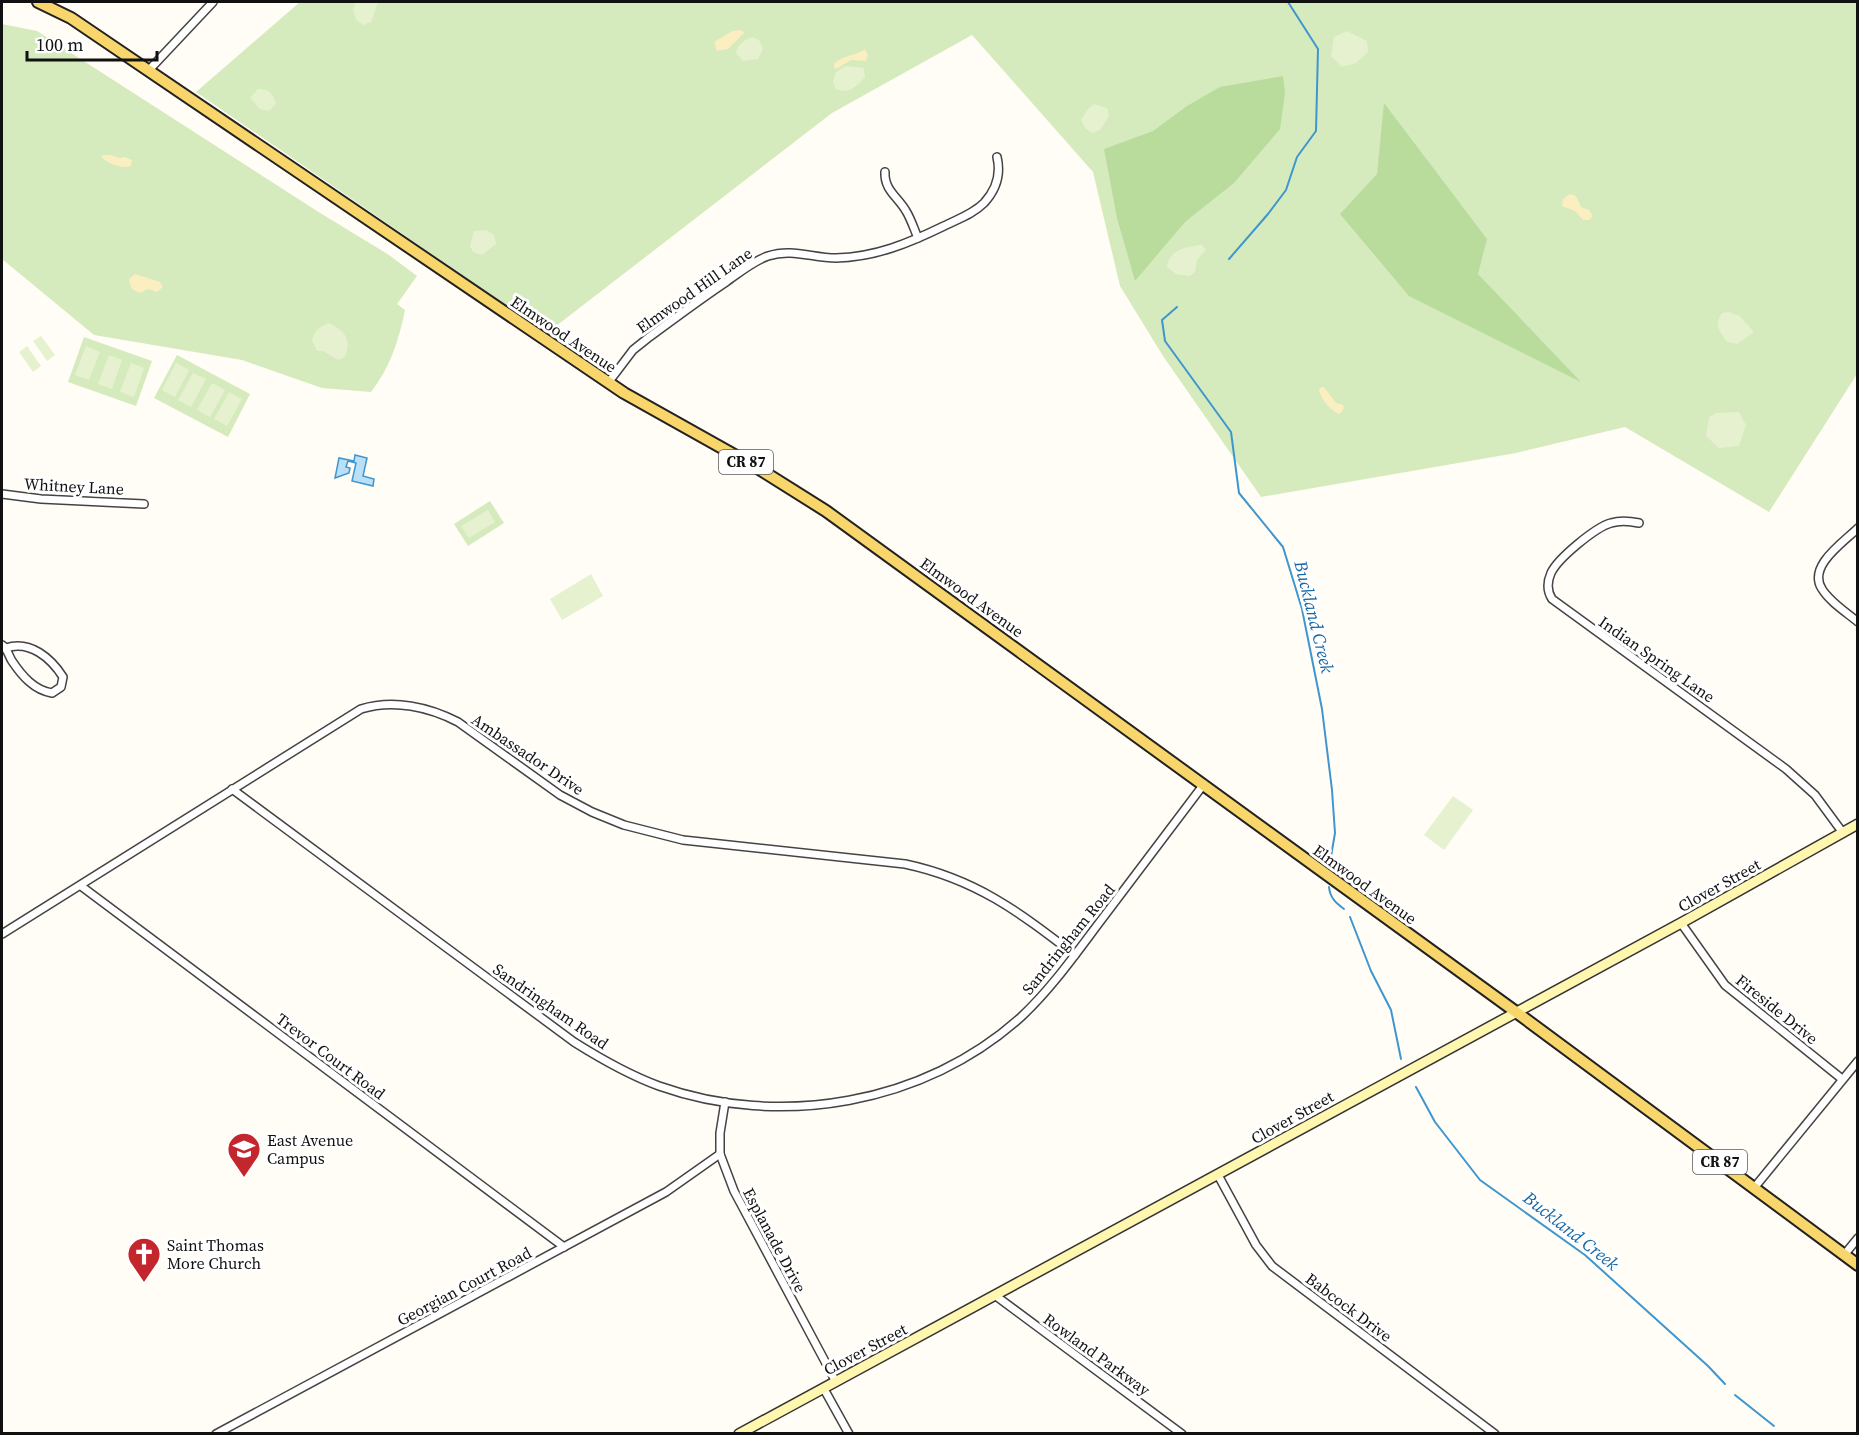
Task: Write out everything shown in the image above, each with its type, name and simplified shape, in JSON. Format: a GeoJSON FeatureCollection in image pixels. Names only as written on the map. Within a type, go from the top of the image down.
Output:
{"type":"FeatureCollection","features":[{"type":"Feature","properties":{"kind":"main road","name":"Elmwood Avenue"},"geometry":{"type":"LineString","coordinates":[[38,2],[71,18],[150,70],[608,383],[780,481],[826,511],[1516,1012],[1857,1265]]}},
{"type":"Feature","properties":{"kind":"main road","name":"Clover Street"},"geometry":{"type":"LineString","coordinates":[[739,1434],[1681,923],[1857,824]]}},
{"type":"Feature","properties":{"kind":"street"},"geometry":{"type":"LineString","coordinates":[[150,70],[213,2]]}},
{"type":"Feature","properties":{"kind":"street","name":"Elmwood Hill Lane"},"geometry":{"type":"LineString","coordinates":[[608,383],[622,363],[640,344],[732,277],[766,256],[798,253],[834,258],[890,250],[970,213],[984,203],[994,188],[999,166],[997,157]]}},
{"type":"Feature","properties":{"kind":"street"},"geometry":{"type":"LineString","coordinates":[[885,172],[885,182],[889,190],[904,207],[918,238]]}},
{"type":"Feature","properties":{"kind":"street","name":"Whitney Lane"},"geometry":{"type":"LineString","coordinates":[[2,494],[41,499],[144,504]]}},
{"type":"Feature","properties":{"kind":"street","name":"Indian Spring Lane"},"geometry":{"type":"LineString","coordinates":[[1639,523],[1617,521],[1604,525],[1562,559],[1548,580],[1552,599],[1786,769],[1815,795],[1843,833]]}},
{"type":"Feature","properties":{"kind":"street"},"geometry":{"type":"LineString","coordinates":[[1857,528],[1826,559],[1818,578],[1826,594],[1857,622]]}},
{"type":"Feature","properties":{"kind":"street"},"geometry":{"type":"LineString","coordinates":[[13,645],[45,655],[63,677],[62,687],[52,693],[39,691],[10,659],[4,647],[13,645]]}},
{"type":"Feature","properties":{"kind":"street","name":"Ambassador Drive"},"geometry":{"type":"LineString","coordinates":[[2,934],[361,709],[384,704],[417,707],[436,712],[458,722],[553,790],[609,819],[682,840],[905,864],[940,872],[972,885],[1011,907],[1075,956]]}},
{"type":"Feature","properties":{"kind":"street","name":"Sandringham Road"},"geometry":{"type":"LineString","coordinates":[[232,789],[574,1042],[620,1069],[660,1086],[725,1102],[764,1107],[824,1104],[878,1094],[924,1079],[960,1061],[1007,1029],[1023,1015],[1075,956],[1204,784]]}},
{"type":"Feature","properties":{"kind":"street","name":"Trevor Court Road"},"geometry":{"type":"LineString","coordinates":[[81,886],[564,1247]]}},
{"type":"Feature","properties":{"kind":"street","name":"Fireside Drive"},"geometry":{"type":"LineString","coordinates":[[1681,923],[1725,985],[1842,1079]]}},
{"type":"Feature","properties":{"kind":"street"},"geometry":{"type":"LineString","coordinates":[[1754,1188],[1857,1061]]}},
{"type":"Feature","properties":{"kind":"street","name":"Esplanade Drive"},"geometry":{"type":"LineString","coordinates":[[725,1102],[720,1134],[720,1154],[739,1200],[836,1382]]}},
{"type":"Feature","properties":{"kind":"street","name":"Georgian Court Road"},"geometry":{"type":"LineString","coordinates":[[216,1434],[666,1192],[720,1154]]}},
{"type":"Feature","properties":{"kind":"street","name":"Babcock Drive"},"geometry":{"type":"LineString","coordinates":[[1218,1175],[1256,1245],[1272,1266],[1495,1434]]}},
{"type":"Feature","properties":{"kind":"street"},"geometry":{"type":"LineString","coordinates":[[1844,1255],[1857,1238]]}},
{"type":"Feature","properties":{"kind":"street","name":"Rowland Parkway"},"geometry":{"type":"LineString","coordinates":[[996,1296],[1182,1434]]}},
{"type":"Feature","properties":{"kind":"street"},"geometry":{"type":"LineString","coordinates":[[824,1389],[849,1434]]}},
{"type":"Feature","properties":{"kind":"green space"},"geometry":{"type":"Polygon","coordinates":[[[300,2],[1857,2],[1857,374],[1769,512],[1625,427],[1516,453],[1261,497],[1163,356],[1120,286],[1093,172],[972,35],[832,113],[547,333],[196,92],[300,2]]]}},
{"type":"Feature","properties":{"kind":"green space"},"geometry":{"type":"Polygon","coordinates":[[[356,2],[378,2],[371,22],[363,25],[356,20],[353,10],[356,2]]]}},
{"type":"Feature","properties":{"kind":"green space"},"geometry":{"type":"Polygon","coordinates":[[[2,24],[37,31],[389,255],[417,276],[397,304],[405,310],[400,332],[389,363],[371,392],[322,388],[242,360],[94,335],[2,259],[2,24]]]}},
{"type":"Feature","properties":{"kind":"green space"},"geometry":{"type":"Polygon","coordinates":[[[1347,31],[1367,41],[1368,52],[1356,63],[1342,67],[1331,56],[1334,37],[1347,31]]]}},
{"type":"Feature","properties":{"kind":"green space"},"geometry":{"type":"Polygon","coordinates":[[[752,37],[759,40],[763,49],[758,59],[743,61],[736,53],[738,47],[752,37]]]}},
{"type":"Feature","properties":{"kind":"green space"},"geometry":{"type":"Polygon","coordinates":[[[846,66],[864,68],[865,77],[852,89],[845,91],[836,89],[833,82],[836,72],[846,66]]]}},
{"type":"Feature","properties":{"kind":"green space"},"geometry":{"type":"Polygon","coordinates":[[[1283,76],[1285,93],[1280,129],[1234,183],[1185,222],[1135,281],[1117,218],[1104,149],[1153,131],[1187,106],[1220,87],[1283,76]]]}},
{"type":"Feature","properties":{"kind":"green space"},"geometry":{"type":"Polygon","coordinates":[[[258,89],[268,91],[274,97],[276,104],[269,111],[260,109],[250,98],[258,89]]]}},
{"type":"Feature","properties":{"kind":"green space"},"geometry":{"type":"Polygon","coordinates":[[[1384,103],[1487,239],[1478,274],[1581,382],[1409,296],[1340,214],[1377,174],[1384,103]]]}},
{"type":"Feature","properties":{"kind":"green space"},"geometry":{"type":"Polygon","coordinates":[[[1094,104],[1107,108],[1109,116],[1100,130],[1092,133],[1085,128],[1081,120],[1094,104]]]}},
{"type":"Feature","properties":{"kind":"green space"},"geometry":{"type":"Polygon","coordinates":[[[486,230],[494,235],[496,244],[482,255],[473,252],[470,246],[474,231],[486,230]]]}},
{"type":"Feature","properties":{"kind":"green space"},"geometry":{"type":"Polygon","coordinates":[[[1202,245],[1206,250],[1197,260],[1195,272],[1190,276],[1176,274],[1167,267],[1168,261],[1175,253],[1191,246],[1202,245]]]}},
{"type":"Feature","properties":{"kind":"green space"},"geometry":{"type":"Polygon","coordinates":[[[1729,312],[1740,316],[1754,332],[1737,344],[1726,341],[1718,327],[1718,320],[1722,313],[1729,312]]]}},
{"type":"Feature","properties":{"kind":"green space"},"geometry":{"type":"Polygon","coordinates":[[[329,323],[339,329],[347,340],[345,357],[338,360],[323,351],[317,351],[312,340],[318,329],[329,323]]]}},
{"type":"Feature","properties":{"kind":"green space"},"geometry":{"type":"Polygon","coordinates":[[[41,336],[55,355],[47,361],[33,341],[41,336]]]}},
{"type":"Feature","properties":{"kind":"green space"},"geometry":{"type":"Polygon","coordinates":[[[84,337],[152,361],[136,406],[68,382],[84,337]]]}},
{"type":"Feature","properties":{"kind":"green space"},"geometry":{"type":"Polygon","coordinates":[[[27,346],[41,366],[33,372],[19,352],[27,346]]]}},
{"type":"Feature","properties":{"kind":"green space"},"geometry":{"type":"Polygon","coordinates":[[[86,346],[100,352],[89,380],[75,375],[86,346]]]}},
{"type":"Feature","properties":{"kind":"green space"},"geometry":{"type":"Polygon","coordinates":[[[109,355],[122,360],[112,389],[98,384],[109,355]]]}},
{"type":"Feature","properties":{"kind":"green space"},"geometry":{"type":"Polygon","coordinates":[[[177,355],[250,394],[228,437],[154,398],[177,355]]]}},
{"type":"Feature","properties":{"kind":"green space"},"geometry":{"type":"Polygon","coordinates":[[[131,363],[144,368],[134,397],[120,392],[131,363]]]}},
{"type":"Feature","properties":{"kind":"green space"},"geometry":{"type":"Polygon","coordinates":[[[176,363],[189,370],[175,397],[162,390],[176,363]]]}},
{"type":"Feature","properties":{"kind":"green space"},"geometry":{"type":"Polygon","coordinates":[[[193,373],[206,379],[191,407],[178,400],[193,373]]]}},
{"type":"Feature","properties":{"kind":"green space"},"geometry":{"type":"Polygon","coordinates":[[[212,383],[225,390],[210,417],[197,410],[212,383]]]}},
{"type":"Feature","properties":{"kind":"green space"},"geometry":{"type":"Polygon","coordinates":[[[229,392],[242,399],[227,426],[214,419],[229,392]]]}},
{"type":"Feature","properties":{"kind":"green space"},"geometry":{"type":"Polygon","coordinates":[[[1739,412],[1746,425],[1739,446],[1719,448],[1706,436],[1709,417],[1716,413],[1739,412]]]}},
{"type":"Feature","properties":{"kind":"green space"},"geometry":{"type":"Polygon","coordinates":[[[490,501],[504,523],[468,546],[454,524],[490,501]]]}},
{"type":"Feature","properties":{"kind":"green space"},"geometry":{"type":"Polygon","coordinates":[[[488,510],[495,522],[469,538],[461,526],[488,510]]]}},
{"type":"Feature","properties":{"kind":"green space"},"geometry":{"type":"Polygon","coordinates":[[[591,574],[603,596],[562,620],[550,599],[591,574]]]}},
{"type":"Feature","properties":{"kind":"green space"},"geometry":{"type":"Polygon","coordinates":[[[1453,796],[1473,810],[1444,850],[1424,835],[1453,796]]]}},
{"type":"Feature","properties":{"kind":"sand"},"geometry":{"type":"Polygon","coordinates":[[[741,30],[744,33],[728,49],[717,51],[714,42],[733,31],[741,30]]]}},
{"type":"Feature","properties":{"kind":"sand"},"geometry":{"type":"Polygon","coordinates":[[[865,49],[868,55],[866,61],[851,60],[836,69],[834,67],[834,64],[841,59],[865,49]]]}},
{"type":"Feature","properties":{"kind":"sand"},"geometry":{"type":"Polygon","coordinates":[[[102,155],[125,157],[132,160],[131,166],[112,164],[102,158],[102,155]]]}},
{"type":"Feature","properties":{"kind":"sand"},"geometry":{"type":"Polygon","coordinates":[[[1570,194],[1576,196],[1581,207],[1589,210],[1593,216],[1589,220],[1583,220],[1575,211],[1562,206],[1563,199],[1570,194]]]}},
{"type":"Feature","properties":{"kind":"sand"},"geometry":{"type":"Polygon","coordinates":[[[135,274],[160,282],[163,287],[157,292],[148,289],[137,292],[131,287],[129,279],[135,274]]]}},
{"type":"Feature","properties":{"kind":"sand"},"geometry":{"type":"Polygon","coordinates":[[[1324,387],[1336,403],[1343,405],[1344,408],[1340,414],[1323,400],[1319,388],[1324,387]]]}},
{"type":"Feature","properties":{"kind":"water"},"geometry":{"type":"Polygon","coordinates":[[[355,455],[367,458],[363,476],[374,479],[373,486],[352,481],[356,463],[348,461],[346,467],[350,468],[349,473],[335,478],[339,458],[354,461],[355,455]]]}},
{"type":"Feature","properties":{"kind":"waterway","name":"Buckland Creek"},"geometry":{"type":"LineString","coordinates":[[1229,259],[1286,190],[1297,157],[1316,131],[1318,49],[1288,2]]}},
{"type":"Feature","properties":{"kind":"waterway","name":"Buckland Creek"},"geometry":{"type":"LineString","coordinates":[[1177,307],[1162,320],[1165,341],[1231,432],[1239,493],[1283,547],[1302,609],[1322,709],[1332,790],[1335,833],[1329,868]]}},
{"type":"Feature","properties":{"kind":"waterway","name":"Buckland Creek"},"geometry":{"type":"LineString","coordinates":[[1329,887],[1334,900],[1344,909]]}},
{"type":"Feature","properties":{"kind":"waterway","name":"Buckland Creek"},"geometry":{"type":"LineString","coordinates":[[1350,917],[1371,971],[1391,1010],[1401,1059]]}},
{"type":"Feature","properties":{"kind":"waterway","name":"Buckland Creek"},"geometry":{"type":"LineString","coordinates":[[1416,1087],[1435,1122],[1480,1180],[1585,1255],[1725,1384]]}},
{"type":"Feature","properties":{"kind":"waterway","name":"Buckland Creek"},"geometry":{"type":"LineString","coordinates":[[1735,1395],[1774,1426]]}},
{"type":"Feature","properties":{"kind":"place","name":"East Avenue Campus"},"geometry":{"type":"Point","coordinates":[244,1178]}},
{"type":"Feature","properties":{"kind":"place","name":"Saint Thomas More Church"},"geometry":{"type":"Point","coordinates":[144,1283]}}]}
